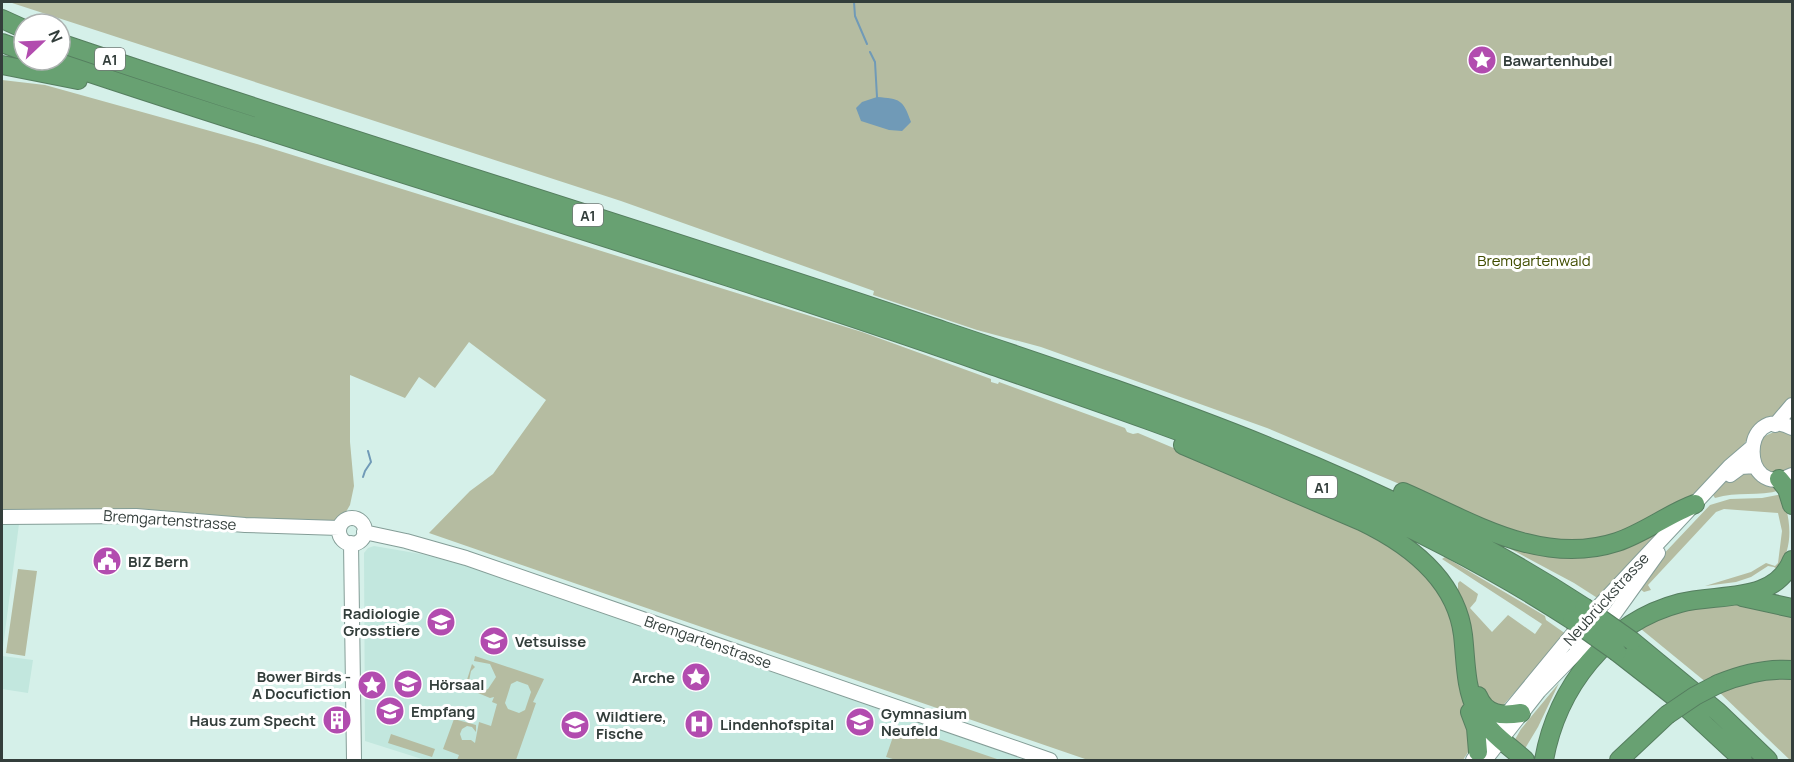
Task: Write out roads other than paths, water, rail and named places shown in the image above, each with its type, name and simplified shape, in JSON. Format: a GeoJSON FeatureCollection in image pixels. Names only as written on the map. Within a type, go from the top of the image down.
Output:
{"type":"FeatureCollection","features":[{"type":"Feature","properties":{"kind":"highway","name":"A1"},"geometry":{"type":"LineString","coordinates":[[72,47],[265,112],[873,307],[1173,411],[1293,457],[1411,509],[1487,548],[1625,647],[1687,685],[1768,760]]}},
{"type":"Feature","properties":{"kind":"highway"},"geometry":{"type":"LineString","coordinates":[[2,65],[150,93]]}},
{"type":"Feature","properties":{"kind":"highway","name":"A1"},"geometry":{"type":"LineString","coordinates":[[72,67],[748,283],[1056,387],[1226,449],[1365,506],[1578,614]]}},
{"type":"Feature","properties":{"kind":"highway"},"geometry":{"type":"LineString","coordinates":[[1056,387],[1098,411],[1373,526],[1423,560],[1446,586],[1455,604],[1461,623],[1471,699],[1478,714],[1496,736],[1525,760]]}},
{"type":"Feature","properties":{"kind":"highway"},"geometry":{"type":"LineString","coordinates":[[1173,411],[1236,424],[1269,436],[1342,465],[1505,537],[1537,547],[1574,550],[1603,546],[1630,537],[1674,512],[1695,504]]}},
{"type":"Feature","properties":{"kind":"highway"},"geometry":{"type":"LineString","coordinates":[[1786,477],[1792,505]]}},
{"type":"Feature","properties":{"kind":"highway"},"geometry":{"type":"LineString","coordinates":[[1544,760],[1551,731],[1566,698],[1581,671],[1608,641],[1637,621],[1659,610],[1697,600],[1755,592],[1771,586],[1783,576],[1792,560]]}},
{"type":"Feature","properties":{"kind":"highway"},"geometry":{"type":"LineString","coordinates":[[1735,596],[1792,608]]}},
{"type":"Feature","properties":{"kind":"highway","name":"A1"},"geometry":{"type":"LineString","coordinates":[[1625,647],[1743,760]]}},
{"type":"Feature","properties":{"kind":"highway"},"geometry":{"type":"LineString","coordinates":[[1466,664],[1479,701],[1484,707],[1496,714],[1513,714]]}},
{"type":"Feature","properties":{"kind":"highway"},"geometry":{"type":"LineString","coordinates":[[1466,664],[1462,686],[1476,728],[1479,758]]}},
{"type":"Feature","properties":{"kind":"highway"},"geometry":{"type":"LineString","coordinates":[[1619,760],[1668,715],[1687,701],[1718,684],[1746,674],[1792,670]]}},
{"type":"Feature","properties":{"kind":"highway"},"geometry":{"type":"LineString","coordinates":[[1748,741],[1774,760]]}},
{"type":"Feature","properties":{"kind":"main road"},"geometry":{"type":"LineString","coordinates":[[1774,425],[1792,405]]}},
{"type":"Feature","properties":{"kind":"main road"},"geometry":{"type":"LineString","coordinates":[[1774,425],[1781,424],[1792,428]]}},
{"type":"Feature","properties":{"kind":"main road","name":"Neubrückstrasse"},"geometry":{"type":"LineString","coordinates":[[1479,758],[1571,636],[1730,466],[1751,448],[1759,432],[1774,425]]}},
{"type":"Feature","properties":{"kind":"main road"},"geometry":{"type":"LineString","coordinates":[[1751,448],[1755,466],[1763,475],[1786,477]]}},
{"type":"Feature","properties":{"kind":"main road","name":"Neubrückstrasse"},"geometry":{"type":"LineString","coordinates":[[1513,714],[1615,613],[1653,560],[1716,490],[1738,468],[1755,466]]}},
{"type":"Feature","properties":{"kind":"main road","name":"Bremgartenstrasse"},"geometry":{"type":"LineString","coordinates":[[2,517],[137,516],[246,525],[339,528]]}},
{"type":"Feature","properties":{"kind":"main road"},"geometry":{"type":"LineString","coordinates":[[352,518],[360,521],[364,532],[361,539],[351,543],[343,540],[339,528],[343,522],[352,518]]}},
{"type":"Feature","properties":{"kind":"main road","name":"Bremgartenstrasse"},"geometry":{"type":"LineString","coordinates":[[364,532],[466,558],[1050,760]]}},
{"type":"Feature","properties":{"kind":"main road"},"geometry":{"type":"LineString","coordinates":[[351,543],[354,760]]}},
{"type":"Feature","properties":{"kind":"water"},"geometry":{"type":"Polygon","coordinates":[[[877,97],[896,100],[906,109],[911,122],[902,131],[889,130],[861,121],[856,108],[862,102],[877,97]]]}},
{"type":"Feature","properties":{"kind":"waterway"},"geometry":{"type":"LineString","coordinates":[[854,2],[855,16],[867,44]]}},
{"type":"Feature","properties":{"kind":"waterway"},"geometry":{"type":"LineString","coordinates":[[870,52],[875,62],[877,97]]}},
{"type":"Feature","properties":{"kind":"waterway"},"geometry":{"type":"LineString","coordinates":[[363,477],[371,462],[368,451]]}},
{"type":"Feature","properties":{"kind":"place","name":"Bawartenhubel"},"geometry":{"type":"Point","coordinates":[1482,60]}},
{"type":"Feature","properties":{"kind":"place","name":"BIZ Bern"},"geometry":{"type":"Point","coordinates":[107,561]}},
{"type":"Feature","properties":{"kind":"place","name":"Radiologie Grosstiere"},"geometry":{"type":"Point","coordinates":[441,622]}},
{"type":"Feature","properties":{"kind":"place","name":"Vetsuisse"},"geometry":{"type":"Point","coordinates":[494,641]}},
{"type":"Feature","properties":{"kind":"place","name":"Arche"},"geometry":{"type":"Point","coordinates":[696,677]}},
{"type":"Feature","properties":{"kind":"place","name":"Hörsaal"},"geometry":{"type":"Point","coordinates":[408,684]}},
{"type":"Feature","properties":{"kind":"place","name":"Bower Birds - A Docufiction"},"geometry":{"type":"Point","coordinates":[372,685]}},
{"type":"Feature","properties":{"kind":"place","name":"Empfang"},"geometry":{"type":"Point","coordinates":[390,711]}},
{"type":"Feature","properties":{"kind":"place","name":"Haus zum Specht"},"geometry":{"type":"Point","coordinates":[337,720]}},
{"type":"Feature","properties":{"kind":"place","name":"Gymnasium Neufeld"},"geometry":{"type":"Point","coordinates":[860,722]}},
{"type":"Feature","properties":{"kind":"place","name":"Lindenhofspital"},"geometry":{"type":"Point","coordinates":[699,724]}},
{"type":"Feature","properties":{"kind":"place","name":"Wildtiere, Fische"},"geometry":{"type":"Point","coordinates":[575,725]}},
{"type":"Feature","properties":{"kind":"park label","name":"Bremgartenwald"},"geometry":{"type":"Point","coordinates":[1534,260]}}]}
